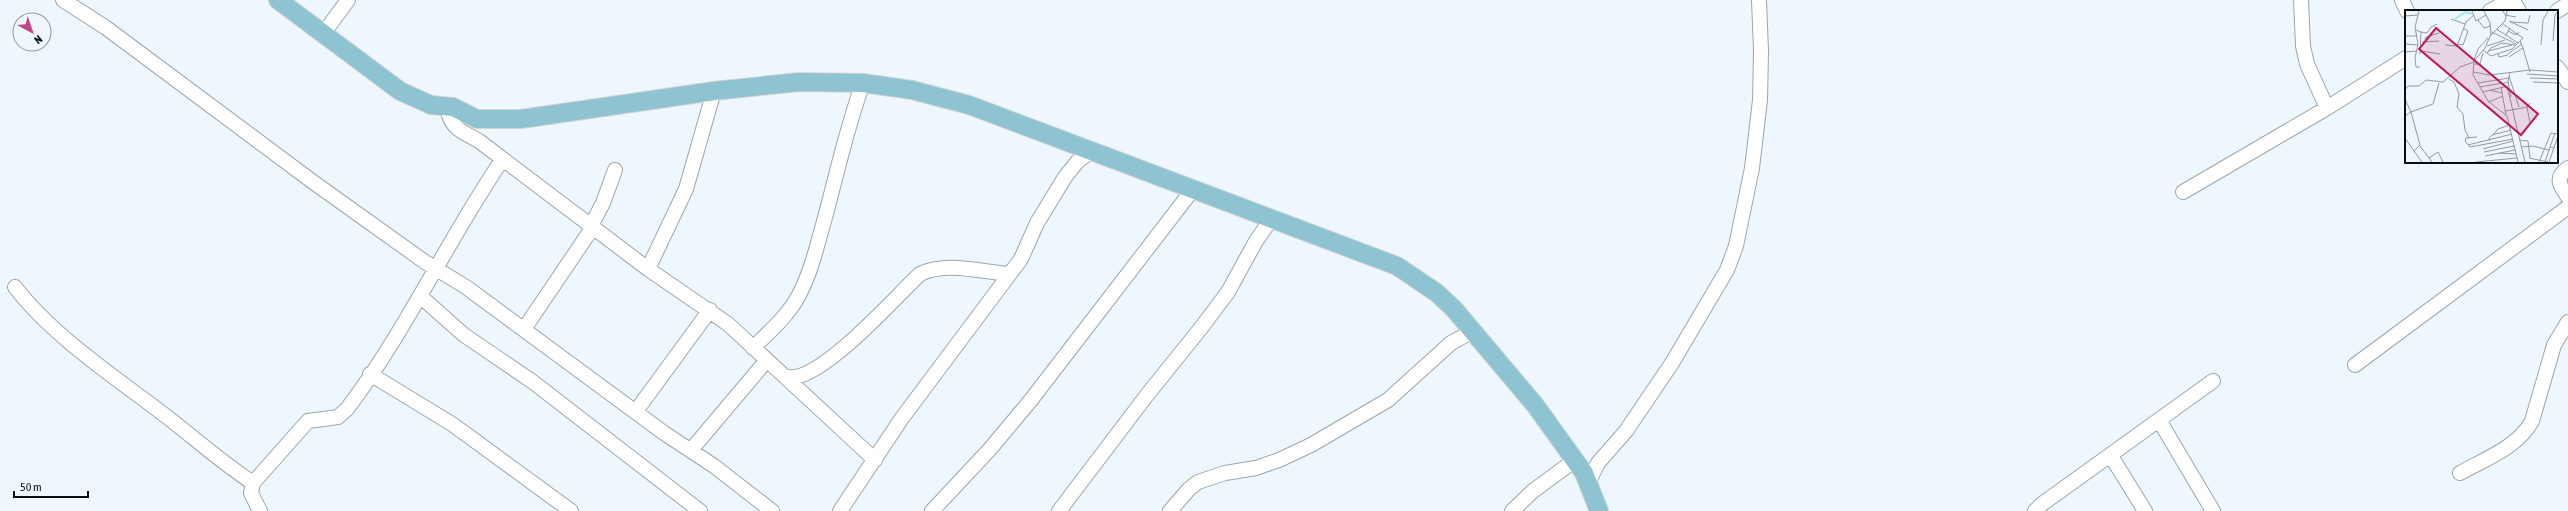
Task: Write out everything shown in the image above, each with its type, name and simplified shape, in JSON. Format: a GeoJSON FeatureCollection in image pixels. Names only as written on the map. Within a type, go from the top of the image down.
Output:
{"type":"FeatureCollection","features":[{"type":"Feature","properties":{"kind":"main road"},"geometry":{"type":"LineString","coordinates":[[278,0],[400,90],[431,105],[453,107],[477,119],[521,119],[714,91],[799,82],[863,83],[912,90],[969,105],[1194,188],[1397,266],[1437,293],[1473,331],[1534,405],[1575,460],[1588,483],[1599,511]]}},
{"type":"Feature","properties":{"kind":"street"},"geometry":{"type":"LineString","coordinates":[[63,0],[105,27],[239,128],[435,268],[524,329],[691,450],[772,511]]}},
{"type":"Feature","properties":{"kind":"street"},"geometry":{"type":"LineString","coordinates":[[323,34],[348,0]]}},
{"type":"Feature","properties":{"kind":"street"},"geometry":{"type":"LineString","coordinates":[[1588,483],[1598,463],[1626,431],[1672,363],[1727,270],[1736,246],[1752,168],[1760,100],[1762,51],[1759,0]]}},
{"type":"Feature","properties":{"kind":"street"},"geometry":{"type":"LineString","coordinates":[[2301,0],[2304,46],[2307,64],[2327,108]]}},
{"type":"Feature","properties":{"kind":"street"},"geometry":{"type":"LineString","coordinates":[[2402,0],[2407,10]]}},
{"type":"Feature","properties":{"kind":"street"},"geometry":{"type":"LineString","coordinates":[[2492,10],[2511,0],[2519,10]]}},
{"type":"Feature","properties":{"kind":"street"},"geometry":{"type":"LineString","coordinates":[[2558,11],[2568,4]]}},
{"type":"Feature","properties":{"kind":"street"},"geometry":{"type":"LineString","coordinates":[[2183,192],[2327,108],[2405,59]]}},
{"type":"Feature","properties":{"kind":"street"},"geometry":{"type":"LineString","coordinates":[[2558,67],[2568,82]]}},
{"type":"Feature","properties":{"kind":"street"},"geometry":{"type":"LineString","coordinates":[[753,348],[787,312],[798,296],[807,276],[830,202],[851,114],[863,83]]}},
{"type":"Feature","properties":{"kind":"street"},"geometry":{"type":"LineString","coordinates":[[648,269],[686,189],[714,91]]}},
{"type":"Feature","properties":{"kind":"street"},"geometry":{"type":"LineString","coordinates":[[453,107],[449,115],[452,124],[458,130],[479,141],[502,160],[648,269],[710,310],[728,324],[753,348],[788,377],[875,460]]}},
{"type":"Feature","properties":{"kind":"street"},"geometry":{"type":"LineString","coordinates":[[840,511],[902,418],[1021,259],[1037,223],[1065,177],[1077,162],[1091,151]]}},
{"type":"Feature","properties":{"kind":"street"},"geometry":{"type":"LineString","coordinates":[[260,511],[250,493],[253,483],[308,421],[312,419],[331,419],[342,413],[370,374],[420,296],[435,268],[502,160]]}},
{"type":"Feature","properties":{"kind":"street"},"geometry":{"type":"LineString","coordinates":[[2568,168],[2559,177],[2558,182],[2568,197]]}},
{"type":"Feature","properties":{"kind":"street"},"geometry":{"type":"LineString","coordinates":[[524,329],[593,227],[592,224],[603,203],[615,170]]}},
{"type":"Feature","properties":{"kind":"street"},"geometry":{"type":"LineString","coordinates":[[932,511],[990,449],[1031,400],[1194,188]]}},
{"type":"Feature","properties":{"kind":"street"},"geometry":{"type":"LineString","coordinates":[[2355,365],[2568,207]]}},
{"type":"Feature","properties":{"kind":"street"},"geometry":{"type":"LineString","coordinates":[[1059,511],[1147,395],[1228,292],[1256,241],[1272,218]]}},
{"type":"Feature","properties":{"kind":"street"},"geometry":{"type":"LineString","coordinates":[[788,377],[794,378],[804,374],[844,348],[877,320],[920,274],[929,270],[972,270],[1009,274]]}},
{"type":"Feature","properties":{"kind":"street"},"geometry":{"type":"LineString","coordinates":[[15,287],[35,310],[83,352],[225,464],[253,483]]}},
{"type":"Feature","properties":{"kind":"street"},"geometry":{"type":"LineString","coordinates":[[420,296],[464,334],[539,386],[700,511]]}},
{"type":"Feature","properties":{"kind":"street"},"geometry":{"type":"LineString","coordinates":[[636,411],[710,310]]}},
{"type":"Feature","properties":{"kind":"street"},"geometry":{"type":"LineString","coordinates":[[2460,473],[2514,442],[2526,432],[2532,421],[2554,346],[2568,322]]}},
{"type":"Feature","properties":{"kind":"street"},"geometry":{"type":"LineString","coordinates":[[1170,511],[1189,489],[1198,482],[1225,473],[1256,468],[1279,460],[1311,445],[1388,400],[1451,343],[1473,331]]}},
{"type":"Feature","properties":{"kind":"street"},"geometry":{"type":"LineString","coordinates":[[691,450],[767,360]]}},
{"type":"Feature","properties":{"kind":"street"},"geometry":{"type":"LineString","coordinates":[[370,374],[452,424],[571,511]]}},
{"type":"Feature","properties":{"kind":"street"},"geometry":{"type":"LineString","coordinates":[[2035,511],[2048,499],[2111,456],[2213,381]]}},
{"type":"Feature","properties":{"kind":"street"},"geometry":{"type":"LineString","coordinates":[[2159,420],[2213,511]]}},
{"type":"Feature","properties":{"kind":"street"},"geometry":{"type":"LineString","coordinates":[[2111,456],[2145,511]]}},
{"type":"Feature","properties":{"kind":"street"},"geometry":{"type":"LineString","coordinates":[[1512,511],[1533,491],[1575,460]]}}]}
